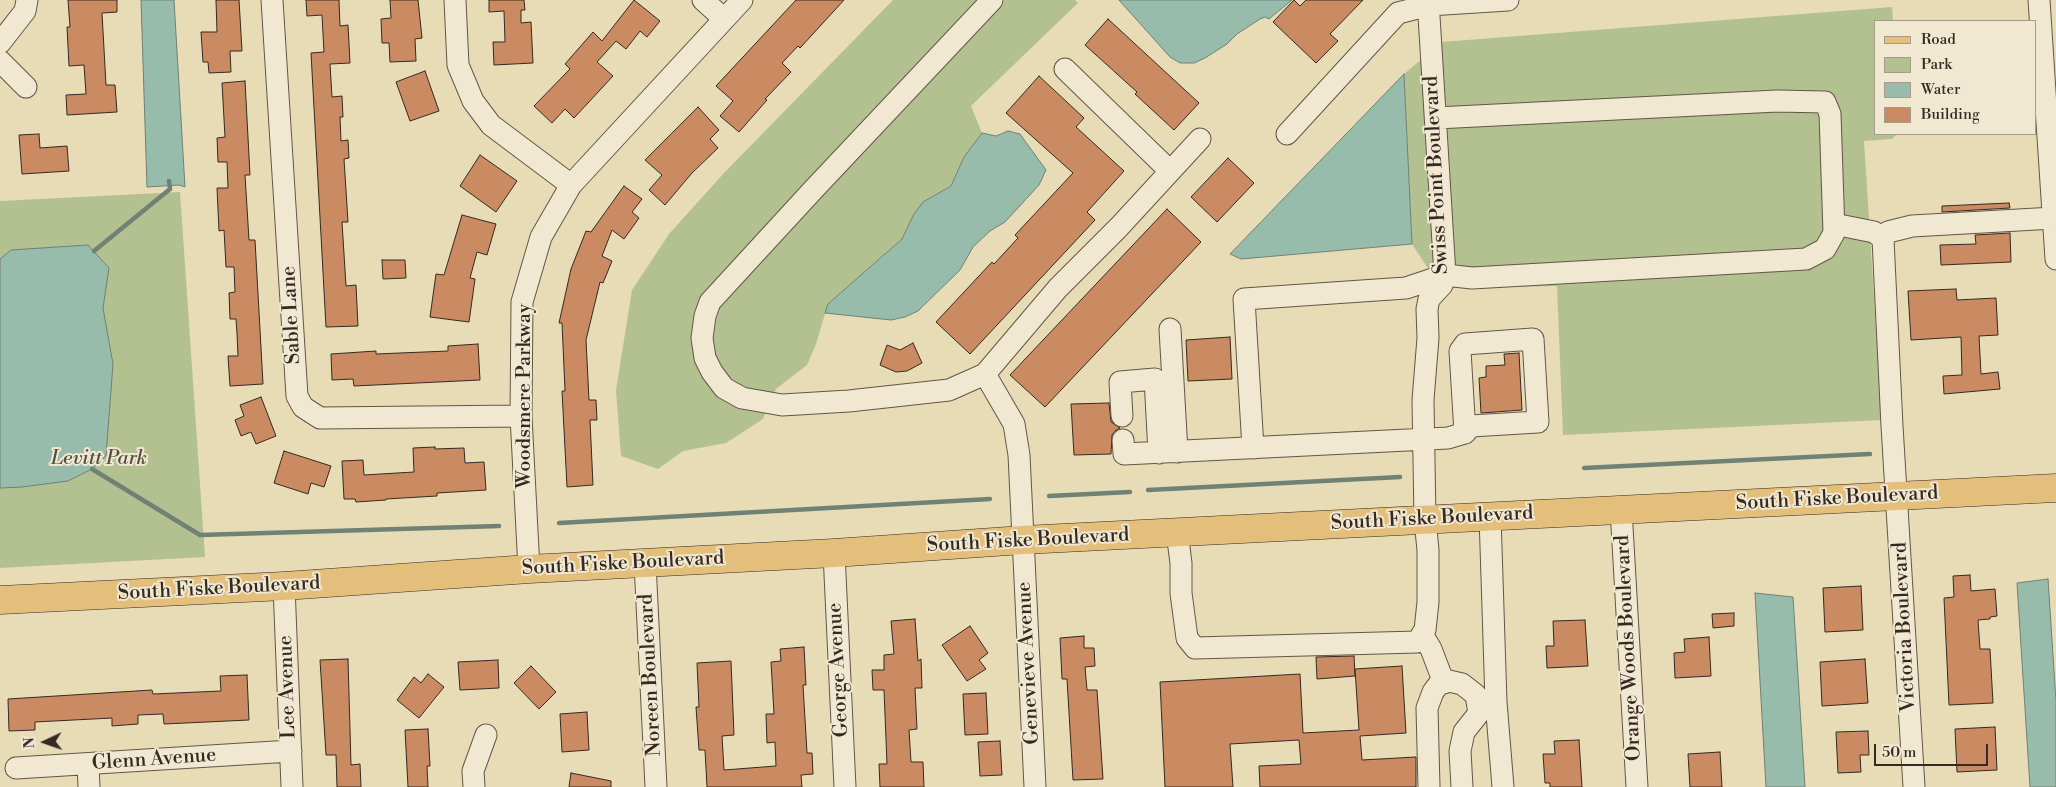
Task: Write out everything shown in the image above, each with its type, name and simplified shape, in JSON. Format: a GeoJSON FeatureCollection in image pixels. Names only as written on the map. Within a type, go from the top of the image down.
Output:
{"type":"FeatureCollection","features":[{"type":"Feature","properties":{"kind":"main road","name":"South Fiske Boulevard"},"geometry":{"type":"LineString","coordinates":[[0,600],[284,586],[529,569],[834,553],[1023,540],[2056,488]]}},
{"type":"Feature","properties":{"kind":"street"},"geometry":{"type":"LineString","coordinates":[[0,43],[25,11],[28,0]]}},
{"type":"Feature","properties":{"kind":"street","name":"Sable Lane"},"geometry":{"type":"LineString","coordinates":[[272,0],[296,396],[303,407],[320,418],[521,416]]}},
{"type":"Feature","properties":{"kind":"street"},"geometry":{"type":"LineString","coordinates":[[455,0],[458,65],[472,101],[490,125],[571,185]]}},
{"type":"Feature","properties":{"kind":"street"},"geometry":{"type":"LineString","coordinates":[[703,0],[724,19]]}},
{"type":"Feature","properties":{"kind":"street","name":"Woodsmere Parkway"},"geometry":{"type":"LineString","coordinates":[[529,569],[521,416],[522,302],[541,237],[571,185],[742,0]]}},
{"type":"Feature","properties":{"kind":"street"},"geometry":{"type":"LineString","coordinates":[[992,0],[812,190],[710,302],[705,316],[702,338],[705,358],[712,372],[724,388],[742,398],[782,405],[849,401],[949,390],[984,374],[1058,288],[1119,227],[1200,139]]}},
{"type":"Feature","properties":{"kind":"street"},"geometry":{"type":"LineString","coordinates":[[1287,134],[1398,13],[1428,2],[1508,0]]}},
{"type":"Feature","properties":{"kind":"street"},"geometry":{"type":"LineString","coordinates":[[2040,0],[2054,183],[2056,260]]}},
{"type":"Feature","properties":{"kind":"street","name":"Swiss Point Boulevard"},"geometry":{"type":"LineString","coordinates":[[1422,634],[1425,630],[1428,602],[1423,400],[1428,338],[1427,309],[1429,300],[1442,285],[1445,275],[1428,2]]}},
{"type":"Feature","properties":{"kind":"street"},"geometry":{"type":"LineString","coordinates":[[0,61],[26,87]]}},
{"type":"Feature","properties":{"kind":"street"},"geometry":{"type":"LineString","coordinates":[[1065,69],[1170,171]]}},
{"type":"Feature","properties":{"kind":"street"},"geometry":{"type":"LineString","coordinates":[[1253,448],[1244,300],[1406,288],[1445,275],[1472,278],[1806,259],[1825,249],[1834,233],[1830,114],[1825,102],[1767,102],[1436,118]]}},
{"type":"Feature","properties":{"kind":"street"},"geometry":{"type":"LineString","coordinates":[[1834,224],[1874,232],[1883,239],[1888,232],[1912,226],[2054,218]]}},
{"type":"Feature","properties":{"kind":"street","name":"Victoria Boulevard"},"geometry":{"type":"LineString","coordinates":[[1883,239],[1914,787]]}},
{"type":"Feature","properties":{"kind":"street"},"geometry":{"type":"LineString","coordinates":[[1168,452],[1170,329]]}},
{"type":"Feature","properties":{"kind":"street"},"geometry":{"type":"LineString","coordinates":[[1123,440],[1124,454],[1448,438],[1465,432],[1471,426],[1538,422],[1533,339],[1465,344],[1460,351],[1465,432]]}},
{"type":"Feature","properties":{"kind":"street","name":"Genevieve Avenue"},"geometry":{"type":"LineString","coordinates":[[984,374],[1014,424],[1020,455],[1035,787]]}},
{"type":"Feature","properties":{"kind":"street"},"geometry":{"type":"LineString","coordinates":[[1122,416],[1120,382],[1155,379],[1168,452]]}},
{"type":"Feature","properties":{"kind":"street","name":"Orange Woods Boulevard"},"geometry":{"type":"LineString","coordinates":[[1621,509],[1637,787]]}},
{"type":"Feature","properties":{"kind":"street"},"geometry":{"type":"LineString","coordinates":[[1490,516],[1496,702],[1503,787]]}},
{"type":"Feature","properties":{"kind":"street"},"geometry":{"type":"LineString","coordinates":[[1177,532],[1181,563],[1181,593],[1187,638],[1195,648],[1416,642],[1422,634],[1431,649],[1444,683]]}},
{"type":"Feature","properties":{"kind":"street","name":"George Avenue"},"geometry":{"type":"LineString","coordinates":[[834,553],[845,787]]}},
{"type":"Feature","properties":{"kind":"street","name":"Noreen Boulevard"},"geometry":{"type":"LineString","coordinates":[[645,562],[656,787]]}},
{"type":"Feature","properties":{"kind":"street","name":"Lee Avenue"},"geometry":{"type":"LineString","coordinates":[[284,586],[292,787]]}},
{"type":"Feature","properties":{"kind":"street"},"geometry":{"type":"LineString","coordinates":[[1430,787],[1427,708],[1433,692],[1439,684],[1449,681],[1462,684],[1476,695],[1479,714],[1464,732],[1460,751],[1462,787]]}},
{"type":"Feature","properties":{"kind":"street"},"geometry":{"type":"LineString","coordinates":[[474,787],[473,771],[486,734]]}},
{"type":"Feature","properties":{"kind":"street","name":"Glenn Avenue"},"geometry":{"type":"LineString","coordinates":[[16,768],[291,751]]}},
{"type":"Feature","properties":{"kind":"street"},"geometry":{"type":"LineString","coordinates":[[88,764],[89,787]]}},
{"type":"Feature","properties":{"kind":"green space"},"geometry":{"type":"Polygon","coordinates":[[[893,0],[981,0],[703,297],[696,359],[766,411],[763,419],[726,443],[683,451],[658,469],[621,456],[616,390],[632,290],[669,234],[724,173],[893,0]]]}},
{"type":"Feature","properties":{"kind":"green space"},"geometry":{"type":"Polygon","coordinates":[[[1004,0],[1075,0],[1078,3],[971,106],[982,133],[964,157],[951,186],[923,202],[914,214],[902,239],[828,304],[816,344],[807,365],[776,389],[773,396],[760,394],[730,382],[714,355],[711,337],[718,306],[819,195],[1004,0]]]}},
{"type":"Feature","properties":{"kind":"green space"},"geometry":{"type":"Polygon","coordinates":[[[1892,7],[1893,20],[1874,20],[1874,135],[1896,135],[1892,139],[1864,141],[1882,420],[1563,435],[1557,286],[1450,288],[1441,42],[1892,7]]]}},
{"type":"Feature","properties":{"kind":"green space"},"geometry":{"type":"Polygon","coordinates":[[[1423,58],[1435,279],[1412,244],[1404,74],[1423,58]]]}},
{"type":"Feature","properties":{"kind":"green space","name":"Levitt Park"},"geometry":{"type":"Polygon","coordinates":[[[180,192],[205,557],[0,568],[0,201],[180,192]]]}},
{"type":"Feature","properties":{"kind":"water"},"geometry":{"type":"Polygon","coordinates":[[[141,0],[174,0],[185,187],[179,185],[147,187],[141,0]]]}},
{"type":"Feature","properties":{"kind":"water"},"geometry":{"type":"Polygon","coordinates":[[[1119,0],[1292,0],[1269,19],[1265,17],[1260,19],[1205,58],[1194,63],[1180,63],[1170,57],[1119,0]]]}},
{"type":"Feature","properties":{"kind":"water"},"geometry":{"type":"Polygon","coordinates":[[[1404,74],[1412,244],[1241,259],[1230,254],[1404,74]]]}},
{"type":"Feature","properties":{"kind":"water"},"geometry":{"type":"Polygon","coordinates":[[[1008,131],[1020,134],[1046,170],[1039,185],[1005,222],[990,231],[973,247],[960,270],[918,311],[905,317],[891,320],[825,313],[828,304],[902,239],[914,214],[923,202],[951,186],[964,157],[982,133],[996,136],[1008,131]]]}},
{"type":"Feature","properties":{"kind":"water"},"geometry":{"type":"Polygon","coordinates":[[[88,245],[109,268],[103,308],[113,364],[106,456],[92,469],[68,481],[0,488],[0,259],[11,250],[88,245]]]}},
{"type":"Feature","properties":{"kind":"water"},"geometry":{"type":"Polygon","coordinates":[[[2048,579],[2056,701],[2056,787],[2030,787],[2017,583],[2048,579]]]}},
{"type":"Feature","properties":{"kind":"water"},"geometry":{"type":"Polygon","coordinates":[[[1755,593],[1793,597],[1805,787],[1766,787],[1755,593]]]}},
{"type":"Feature","properties":{"kind":"building"},"geometry":{"type":"Polygon","coordinates":[[[68,0],[117,0],[117,12],[102,13],[106,85],[115,85],[117,112],[67,115],[66,95],[86,94],[84,65],[69,66],[67,27],[70,27],[68,0]]]}},
{"type":"Feature","properties":{"kind":"building"},"geometry":{"type":"Polygon","coordinates":[[[216,0],[239,0],[242,51],[230,51],[231,72],[209,73],[208,62],[203,62],[201,32],[217,32],[216,0]]]}},
{"type":"Feature","properties":{"kind":"building"},"geometry":{"type":"Polygon","coordinates":[[[306,0],[339,0],[340,26],[348,25],[350,63],[330,64],[332,97],[342,96],[343,117],[340,117],[341,141],[348,140],[349,158],[344,159],[348,222],[342,222],[346,286],[356,285],[358,326],[326,327],[311,53],[324,52],[322,15],[307,16],[306,0]]]}},
{"type":"Feature","properties":{"kind":"building"},"geometry":{"type":"Polygon","coordinates":[[[390,0],[418,0],[422,38],[415,39],[416,61],[390,62],[389,43],[382,43],[381,19],[391,18],[390,0]]]}},
{"type":"Feature","properties":{"kind":"building"},"geometry":{"type":"Polygon","coordinates":[[[489,0],[524,0],[525,10],[521,10],[521,23],[531,22],[533,63],[494,65],[493,42],[505,42],[504,11],[489,12],[489,0]]]}},
{"type":"Feature","properties":{"kind":"building"},"geometry":{"type":"Polygon","coordinates":[[[634,0],[660,21],[647,37],[640,31],[626,49],[616,41],[597,62],[613,76],[574,118],[565,109],[552,123],[534,106],[570,69],[565,64],[593,32],[602,41],[634,0]]]}},
{"type":"Feature","properties":{"kind":"building"},"geometry":{"type":"Polygon","coordinates":[[[796,0],[844,0],[800,48],[798,46],[782,63],[791,72],[765,99],[767,100],[739,132],[720,116],[733,101],[716,86],[796,0]]]}},
{"type":"Feature","properties":{"kind":"building"},"geometry":{"type":"Polygon","coordinates":[[[1294,0],[1300,6],[1306,0],[1363,0],[1330,34],[1338,41],[1316,63],[1273,22],[1294,0]]]}},
{"type":"Feature","properties":{"kind":"building"},"geometry":{"type":"Polygon","coordinates":[[[1108,19],[1199,103],[1174,130],[1135,94],[1137,92],[1085,45],[1108,19]]]}},
{"type":"Feature","properties":{"kind":"building"},"geometry":{"type":"Polygon","coordinates":[[[425,71],[439,111],[410,121],[396,82],[425,71]]]}},
{"type":"Feature","properties":{"kind":"building"},"geometry":{"type":"Polygon","coordinates":[[[1039,76],[1084,118],[1076,127],[1124,171],[1087,212],[1095,220],[970,354],[936,322],[992,262],[994,264],[1018,238],[1015,235],[1073,173],[1006,113],[1039,76]]]}},
{"type":"Feature","properties":{"kind":"building"},"geometry":{"type":"Polygon","coordinates":[[[245,81],[250,175],[245,175],[249,240],[255,240],[263,384],[230,386],[228,356],[238,356],[236,319],[230,319],[229,293],[235,292],[234,267],[226,267],[224,230],[219,231],[217,188],[228,188],[227,162],[218,162],[217,138],[225,137],[222,83],[245,81]]]}},
{"type":"Feature","properties":{"kind":"building"},"geometry":{"type":"Polygon","coordinates":[[[698,107],[719,130],[710,139],[718,148],[692,173],[665,205],[649,190],[662,175],[645,160],[698,107]]]}},
{"type":"Feature","properties":{"kind":"building"},"geometry":{"type":"Polygon","coordinates":[[[39,134],[40,148],[67,146],[69,171],[22,174],[19,135],[39,134]]]}},
{"type":"Feature","properties":{"kind":"building"},"geometry":{"type":"Polygon","coordinates":[[[480,155],[517,181],[496,212],[460,186],[480,155]]]}},
{"type":"Feature","properties":{"kind":"building"},"geometry":{"type":"Polygon","coordinates":[[[1228,158],[1254,183],[1217,222],[1191,197],[1228,158]]]}},
{"type":"Feature","properties":{"kind":"building"},"geometry":{"type":"Polygon","coordinates":[[[624,186],[642,199],[632,212],[639,218],[624,239],[612,230],[602,256],[612,261],[603,283],[600,282],[586,340],[589,400],[596,400],[597,420],[590,420],[593,485],[567,487],[562,391],[565,391],[562,323],[559,323],[571,269],[586,231],[591,232],[624,186]]]}},
{"type":"Feature","properties":{"kind":"building"},"geometry":{"type":"Polygon","coordinates":[[[2009,203],[2010,208],[1942,212],[1942,206],[2009,203]]]}},
{"type":"Feature","properties":{"kind":"building"},"geometry":{"type":"Polygon","coordinates":[[[1167,209],[1201,242],[1045,407],[1010,375],[1167,209]]]}},
{"type":"Feature","properties":{"kind":"building"},"geometry":{"type":"Polygon","coordinates":[[[462,215],[496,224],[487,255],[477,252],[470,278],[475,279],[469,322],[430,317],[436,274],[444,275],[462,215]]]}},
{"type":"Feature","properties":{"kind":"building"},"geometry":{"type":"Polygon","coordinates":[[[2010,233],[2011,262],[1941,265],[1940,245],[1976,244],[1975,235],[2010,233]]]}},
{"type":"Feature","properties":{"kind":"building"},"geometry":{"type":"Polygon","coordinates":[[[382,260],[405,260],[406,278],[383,279],[382,260]]]}},
{"type":"Feature","properties":{"kind":"building"},"geometry":{"type":"Polygon","coordinates":[[[1956,289],[1957,300],[1996,298],[1998,335],[1979,336],[1981,374],[1998,372],[2000,389],[1944,394],[1943,376],[1962,375],[1961,337],[1911,340],[1908,291],[1956,289]]]}},
{"type":"Feature","properties":{"kind":"building"},"geometry":{"type":"Polygon","coordinates":[[[1230,337],[1232,379],[1188,381],[1186,340],[1230,337]]]}},
{"type":"Feature","properties":{"kind":"building"},"geometry":{"type":"Polygon","coordinates":[[[913,343],[922,363],[907,371],[896,372],[880,365],[887,345],[900,350],[913,343]]]}},
{"type":"Feature","properties":{"kind":"building"},"geometry":{"type":"Polygon","coordinates":[[[478,344],[480,380],[354,386],[353,379],[332,380],[331,354],[376,351],[376,354],[448,351],[448,346],[478,344]]]}},
{"type":"Feature","properties":{"kind":"building"},"geometry":{"type":"Polygon","coordinates":[[[1519,353],[1522,410],[1481,413],[1479,378],[1486,377],[1486,366],[1505,365],[1504,354],[1519,353]]]}},
{"type":"Feature","properties":{"kind":"building"},"geometry":{"type":"Polygon","coordinates":[[[261,397],[276,436],[256,444],[251,432],[241,436],[235,420],[244,416],[240,405],[261,397]]]}},
{"type":"Feature","properties":{"kind":"building"},"geometry":{"type":"Polygon","coordinates":[[[1109,403],[1111,422],[1120,428],[1112,435],[1111,454],[1074,455],[1071,404],[1109,403]]]}},
{"type":"Feature","properties":{"kind":"building"},"geometry":{"type":"Polygon","coordinates":[[[435,447],[435,449],[464,448],[465,463],[484,462],[486,490],[437,493],[437,496],[356,502],[355,499],[344,499],[342,461],[363,460],[364,475],[414,472],[413,448],[435,447]]]}},
{"type":"Feature","properties":{"kind":"building"},"geometry":{"type":"Polygon","coordinates":[[[284,451],[331,466],[324,487],[311,483],[308,494],[274,483],[284,451]]]}},
{"type":"Feature","properties":{"kind":"building"},"geometry":{"type":"Polygon","coordinates":[[[1970,575],[1971,591],[1995,589],[1997,616],[1978,620],[1980,649],[1990,649],[1993,703],[1949,705],[1944,598],[1954,597],[1953,576],[1970,575]]]}},
{"type":"Feature","properties":{"kind":"building"},"geometry":{"type":"Polygon","coordinates":[[[1861,586],[1863,630],[1825,632],[1823,588],[1861,586]]]}},
{"type":"Feature","properties":{"kind":"building"},"geometry":{"type":"Polygon","coordinates":[[[1734,613],[1734,626],[1713,628],[1712,614],[1734,613]]]}},
{"type":"Feature","properties":{"kind":"building"},"geometry":{"type":"Polygon","coordinates":[[[915,619],[918,661],[921,659],[922,688],[915,688],[917,729],[909,730],[911,762],[923,762],[924,787],[880,787],[879,764],[887,764],[884,690],[873,690],[872,670],[884,670],[884,655],[894,654],[891,621],[915,619]]]}},
{"type":"Feature","properties":{"kind":"building"},"geometry":{"type":"Polygon","coordinates":[[[1585,620],[1588,666],[1547,668],[1546,646],[1554,646],[1553,621],[1585,620]]]}},
{"type":"Feature","properties":{"kind":"building"},"geometry":{"type":"Polygon","coordinates":[[[970,626],[988,653],[979,660],[986,669],[967,681],[942,645],[970,626]]]}},
{"type":"Feature","properties":{"kind":"building"},"geometry":{"type":"Polygon","coordinates":[[[1084,636],[1084,648],[1094,648],[1095,666],[1085,667],[1087,690],[1097,690],[1103,779],[1073,780],[1067,679],[1062,679],[1060,638],[1084,636]]]}},
{"type":"Feature","properties":{"kind":"building"},"geometry":{"type":"Polygon","coordinates":[[[1709,637],[1711,676],[1675,678],[1674,653],[1685,652],[1684,639],[1709,637]]]}},
{"type":"Feature","properties":{"kind":"building"},"geometry":{"type":"Polygon","coordinates":[[[804,647],[806,685],[803,685],[807,753],[812,753],[813,774],[801,775],[802,787],[707,787],[705,750],[699,750],[696,707],[699,707],[697,663],[731,661],[734,735],[722,736],[724,770],[776,766],[775,742],[767,743],[766,714],[774,714],[771,662],[781,661],[780,649],[804,647]]]}},
{"type":"Feature","properties":{"kind":"building"},"geometry":{"type":"Polygon","coordinates":[[[1354,656],[1355,676],[1317,679],[1316,657],[1354,656]]]}},
{"type":"Feature","properties":{"kind":"building"},"geometry":{"type":"Polygon","coordinates":[[[348,659],[351,765],[360,764],[361,787],[337,787],[336,755],[326,755],[320,660],[348,659]]]}},
{"type":"Feature","properties":{"kind":"building"},"geometry":{"type":"Polygon","coordinates":[[[1865,659],[1868,703],[1822,706],[1820,662],[1865,659]]]}},
{"type":"Feature","properties":{"kind":"building"},"geometry":{"type":"Polygon","coordinates":[[[498,660],[499,688],[460,690],[458,662],[498,660]]]}},
{"type":"Feature","properties":{"kind":"building"},"geometry":{"type":"Polygon","coordinates":[[[531,666],[556,692],[539,709],[514,683],[531,666]]]}},
{"type":"Feature","properties":{"kind":"building"},"geometry":{"type":"Polygon","coordinates":[[[1402,666],[1406,733],[1360,736],[1362,760],[1416,757],[1416,787],[1260,787],[1259,766],[1301,764],[1299,740],[1230,744],[1233,787],[1165,787],[1160,682],[1300,674],[1303,733],[1359,730],[1355,669],[1402,666]]]}},
{"type":"Feature","properties":{"kind":"building"},"geometry":{"type":"Polygon","coordinates":[[[428,674],[444,687],[419,718],[397,700],[414,677],[421,683],[428,674]]]}},
{"type":"Feature","properties":{"kind":"building"},"geometry":{"type":"Polygon","coordinates":[[[247,675],[249,720],[164,724],[163,714],[138,715],[138,724],[112,726],[112,718],[35,722],[35,730],[9,731],[8,699],[152,690],[153,694],[221,691],[220,676],[247,675]]]}},
{"type":"Feature","properties":{"kind":"building"},"geometry":{"type":"Polygon","coordinates":[[[986,693],[988,734],[965,735],[963,694],[986,693]]]}},
{"type":"Feature","properties":{"kind":"building"},"geometry":{"type":"Polygon","coordinates":[[[587,712],[589,750],[562,752],[560,714],[587,712]]]}},
{"type":"Feature","properties":{"kind":"building"},"geometry":{"type":"Polygon","coordinates":[[[1995,727],[1997,770],[1957,772],[1955,729],[1995,727]]]}},
{"type":"Feature","properties":{"kind":"building"},"geometry":{"type":"Polygon","coordinates":[[[428,729],[430,766],[427,766],[428,787],[408,787],[405,730],[428,729]]]}},
{"type":"Feature","properties":{"kind":"building"},"geometry":{"type":"Polygon","coordinates":[[[1868,731],[1869,755],[1860,755],[1861,772],[1838,773],[1836,732],[1868,731]]]}},
{"type":"Feature","properties":{"kind":"building"},"geometry":{"type":"Polygon","coordinates":[[[1579,740],[1582,787],[1550,787],[1550,783],[1545,783],[1543,754],[1555,754],[1554,741],[1579,740]]]}},
{"type":"Feature","properties":{"kind":"building"},"geometry":{"type":"Polygon","coordinates":[[[1000,741],[1002,775],[980,776],[978,742],[1000,741]]]}},
{"type":"Feature","properties":{"kind":"building"},"geometry":{"type":"Polygon","coordinates":[[[1720,752],[1722,787],[1690,787],[1688,754],[1720,752]]]}},
{"type":"Feature","properties":{"kind":"building"},"geometry":{"type":"Polygon","coordinates":[[[571,773],[611,781],[611,787],[569,787],[571,773]]]}},
{"type":"Feature","properties":{"kind":"waterway"},"geometry":{"type":"LineString","coordinates":[[94,251],[170,189],[169,181]]}},
{"type":"Feature","properties":{"kind":"waterway"},"geometry":{"type":"LineString","coordinates":[[1584,468],[1870,454]]}},
{"type":"Feature","properties":{"kind":"waterway"},"geometry":{"type":"LineString","coordinates":[[92,469],[200,535],[499,526]]}},
{"type":"Feature","properties":{"kind":"waterway"},"geometry":{"type":"LineString","coordinates":[[1148,490],[1400,477]]}},
{"type":"Feature","properties":{"kind":"waterway"},"geometry":{"type":"LineString","coordinates":[[1049,496],[1130,492]]}},
{"type":"Feature","properties":{"kind":"waterway"},"geometry":{"type":"LineString","coordinates":[[559,523],[990,499]]}}]}
